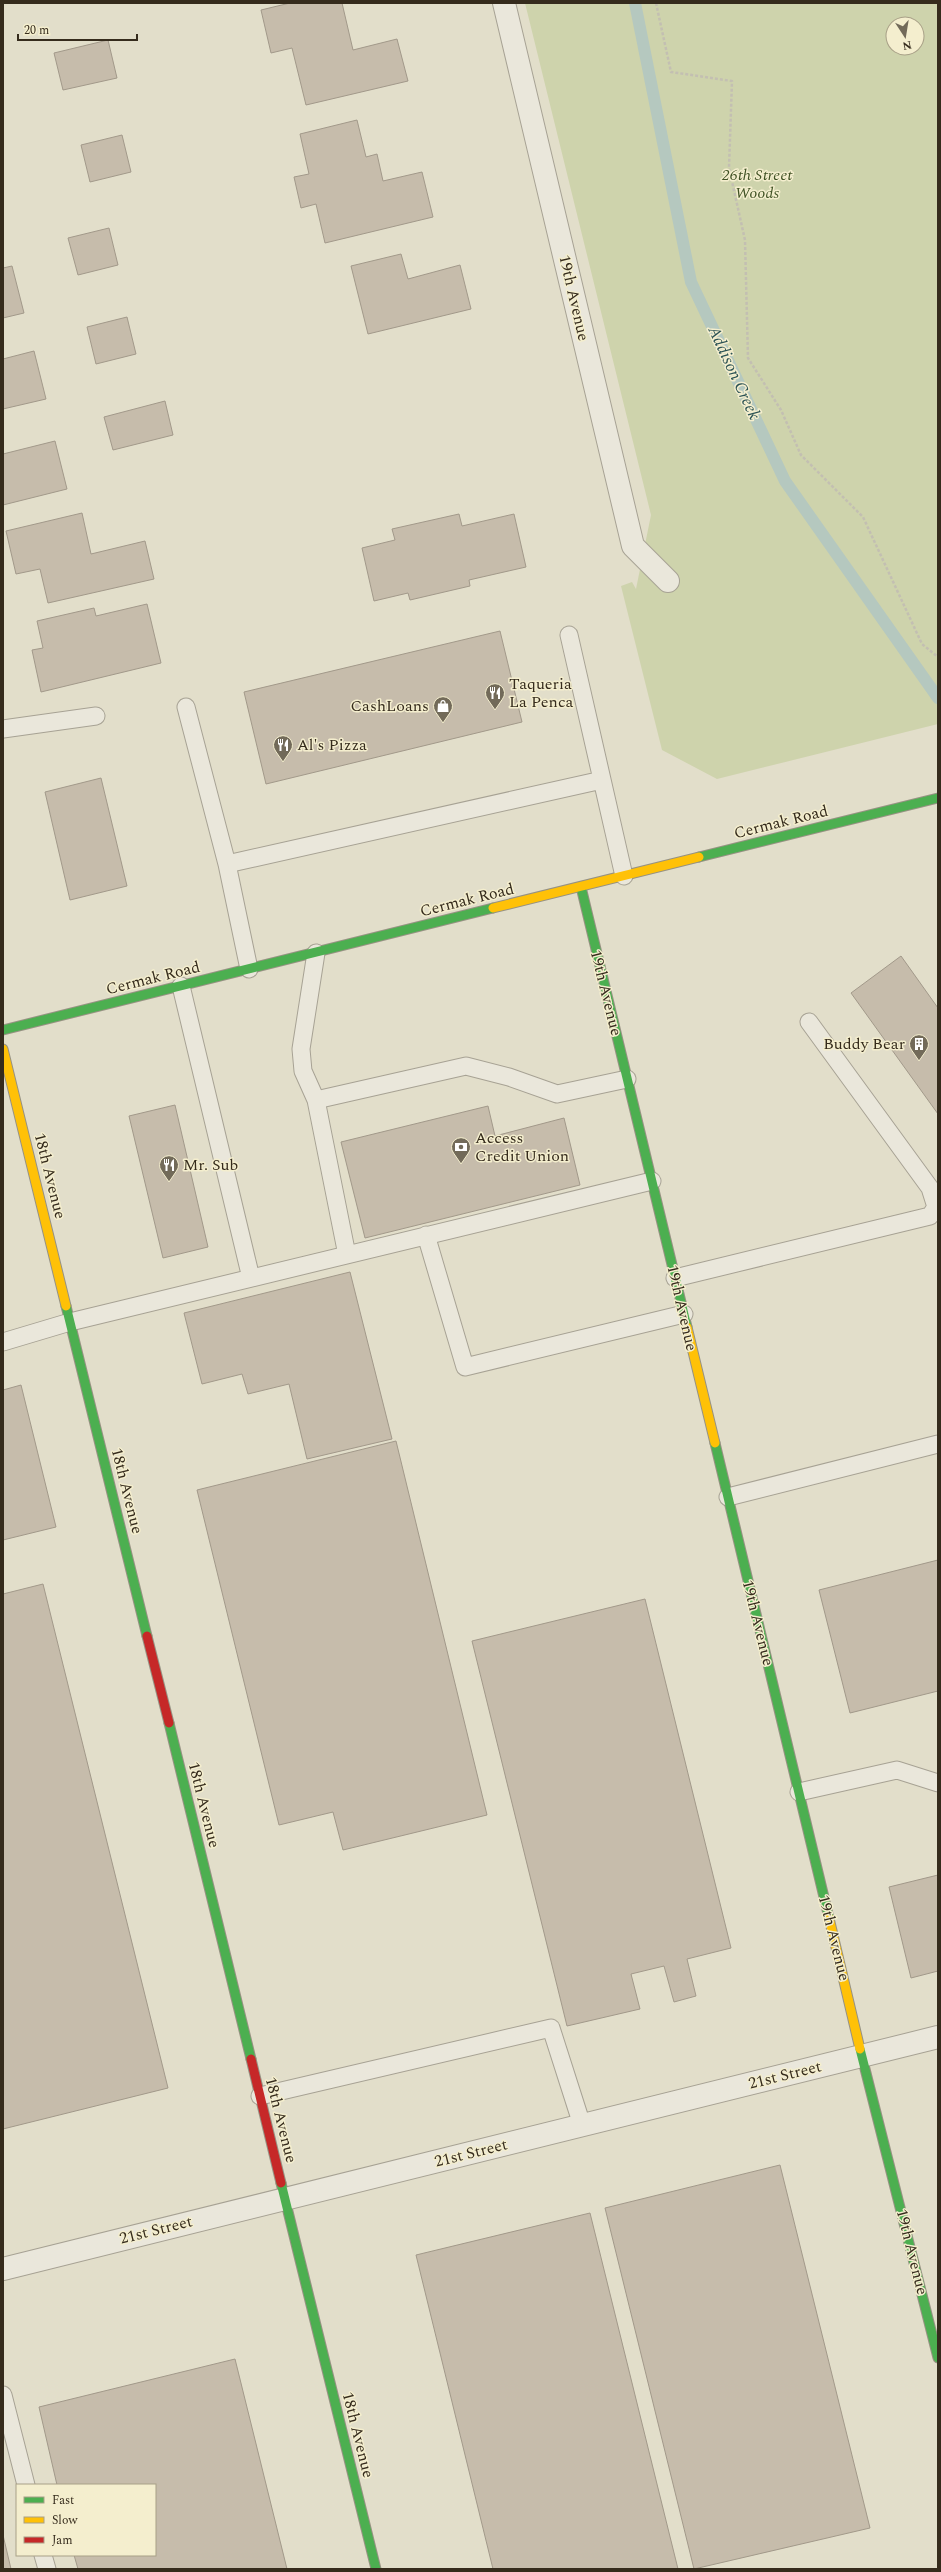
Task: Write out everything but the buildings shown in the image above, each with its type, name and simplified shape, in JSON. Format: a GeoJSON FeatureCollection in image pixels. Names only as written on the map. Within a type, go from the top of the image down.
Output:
{"type":"FeatureCollection","features":[{"type":"Feature","properties":{"kind":"street","name":"19th Avenue"},"geometry":{"type":"LineString","coordinates":[[504,3],[633,546],[668,581]]}},
{"type":"Feature","properties":{"kind":"street","name":"Cermak Road"},"geometry":{"type":"LineString","coordinates":[[3,1030],[938,798]]}},
{"type":"Feature","properties":{"kind":"street","name":"19th Avenue"},"geometry":{"type":"LineString","coordinates":[[581,887],[862,2055],[938,2358]]}},
{"type":"Feature","properties":{"kind":"street","name":"18th Avenue"},"geometry":{"type":"LineString","coordinates":[[3,1049],[376,2569]]}},
{"type":"Feature","properties":{"kind":"street","name":"21st Street"},"geometry":{"type":"LineString","coordinates":[[3,2268],[938,2037]]}},
{"type":"Feature","properties":{"kind":"lane"},"geometry":{"type":"LineString","coordinates":[[570,634],[624,876]]}},
{"type":"Feature","properties":{"kind":"lane"},"geometry":{"type":"LineString","coordinates":[[186,707],[227,864],[249,969]]}},
{"type":"Feature","properties":{"kind":"lane"},"geometry":{"type":"LineString","coordinates":[[3,730],[96,716]]}},
{"type":"Feature","properties":{"kind":"lane"},"geometry":{"type":"LineString","coordinates":[[227,864],[602,780]]}},
{"type":"Feature","properties":{"kind":"lane"},"geometry":{"type":"LineString","coordinates":[[316,953],[301,1050],[302,1072],[316,1100],[346,1255]]}},
{"type":"Feature","properties":{"kind":"lane"},"geometry":{"type":"LineString","coordinates":[[181,986],[251,1278]]}},
{"type":"Feature","properties":{"kind":"lane"},"geometry":{"type":"LineString","coordinates":[[675,1278],[930,1216],[936,1207],[930,1188],[809,1022]]}},
{"type":"Feature","properties":{"kind":"lane"},"geometry":{"type":"LineString","coordinates":[[316,1100],[466,1066],[509,1077],[557,1094],[627,1079]]}},
{"type":"Feature","properties":{"kind":"lane"},"geometry":{"type":"LineString","coordinates":[[3,1342],[70,1322],[652,1181]]}},
{"type":"Feature","properties":{"kind":"lane"},"geometry":{"type":"LineString","coordinates":[[426,1235],[464,1367],[684,1314]]}},
{"type":"Feature","properties":{"kind":"lane"},"geometry":{"type":"LineString","coordinates":[[728,1497],[938,1444]]}},
{"type":"Feature","properties":{"kind":"lane"},"geometry":{"type":"LineString","coordinates":[[799,1792],[897,1770],[938,1783]]}},
{"type":"Feature","properties":{"kind":"lane"},"geometry":{"type":"LineString","coordinates":[[260,2096],[551,2028],[582,2125]]}},
{"type":"Feature","properties":{"kind":"lane"},"geometry":{"type":"LineString","coordinates":[[3,2395],[26,2484]]}},
{"type":"Feature","properties":{"kind":"lane"},"geometry":{"type":"LineString","coordinates":[[43,2556],[47,2569]]}},
{"type":"Feature","properties":{"kind":"path"},"geometry":{"type":"LineString","coordinates":[[656,3],[671,72],[732,81],[729,168],[745,240],[748,358],[781,410],[801,455],[863,517],[922,644],[938,657]]}},
{"type":"Feature","properties":{"kind":"green space","name":"26th Street Woods"},"geometry":{"type":"Polygon","coordinates":[[[525,3],[938,3],[938,724],[717,779],[662,750],[621,586],[632,582],[636,589],[651,515],[525,3]]]}},
{"type":"Feature","properties":{"kind":"waterway","name":"Addison Creek"},"geometry":{"type":"LineString","coordinates":[[635,3],[691,282],[785,481],[938,698]]}},
{"type":"Feature","properties":{"kind":"traffic: fast"},"geometry":{"type":"LineString","coordinates":[[699,857],[938,798]]}},
{"type":"Feature","properties":{"kind":"traffic: fast"},"geometry":{"type":"LineString","coordinates":[[581,887],[687,1327]]}},
{"type":"Feature","properties":{"kind":"traffic: fast"},"geometry":{"type":"LineString","coordinates":[[3,1030],[493,908]]}},
{"type":"Feature","properties":{"kind":"traffic: fast"},"geometry":{"type":"LineString","coordinates":[[66,1306],[147,1636]]}},
{"type":"Feature","properties":{"kind":"traffic: fast"},"geometry":{"type":"LineString","coordinates":[[715,1443],[829,1918]]}},
{"type":"Feature","properties":{"kind":"traffic: fast"},"geometry":{"type":"LineString","coordinates":[[169,1723],[251,2059]]}},
{"type":"Feature","properties":{"kind":"traffic: fast"},"geometry":{"type":"LineString","coordinates":[[860,2049],[938,2358]]}},
{"type":"Feature","properties":{"kind":"traffic: fast"},"geometry":{"type":"LineString","coordinates":[[281,2183],[376,2569]]}},
{"type":"Feature","properties":{"kind":"traffic: slow"},"geometry":{"type":"LineString","coordinates":[[493,908],[699,857]]}},
{"type":"Feature","properties":{"kind":"traffic: slow"},"geometry":{"type":"LineString","coordinates":[[3,1049],[66,1306]]}},
{"type":"Feature","properties":{"kind":"traffic: slow"},"geometry":{"type":"LineString","coordinates":[[687,1327],[715,1443]]}},
{"type":"Feature","properties":{"kind":"traffic: slow"},"geometry":{"type":"LineString","coordinates":[[829,1918],[860,2049]]}},
{"type":"Feature","properties":{"kind":"traffic: jam"},"geometry":{"type":"LineString","coordinates":[[147,1636],[169,1723]]}},
{"type":"Feature","properties":{"kind":"traffic: jam"},"geometry":{"type":"LineString","coordinates":[[251,2059],[281,2183]]}},
{"type":"Feature","properties":{"kind":"place","name":"Taqueria La Penca"},"geometry":{"type":"Point","coordinates":[495,710]}},
{"type":"Feature","properties":{"kind":"place","name":"CashLoans"},"geometry":{"type":"Point","coordinates":[443,723]}},
{"type":"Feature","properties":{"kind":"place","name":"Al's Pizza"},"geometry":{"type":"Point","coordinates":[283,762]}},
{"type":"Feature","properties":{"kind":"place","name":"Buddy Bear"},"geometry":{"type":"Point","coordinates":[919,1061]}},
{"type":"Feature","properties":{"kind":"place","name":"Access Credit Union"},"geometry":{"type":"Point","coordinates":[461,1164]}},
{"type":"Feature","properties":{"kind":"place","name":"Mr. Sub"},"geometry":{"type":"Point","coordinates":[169,1182]}}]}
